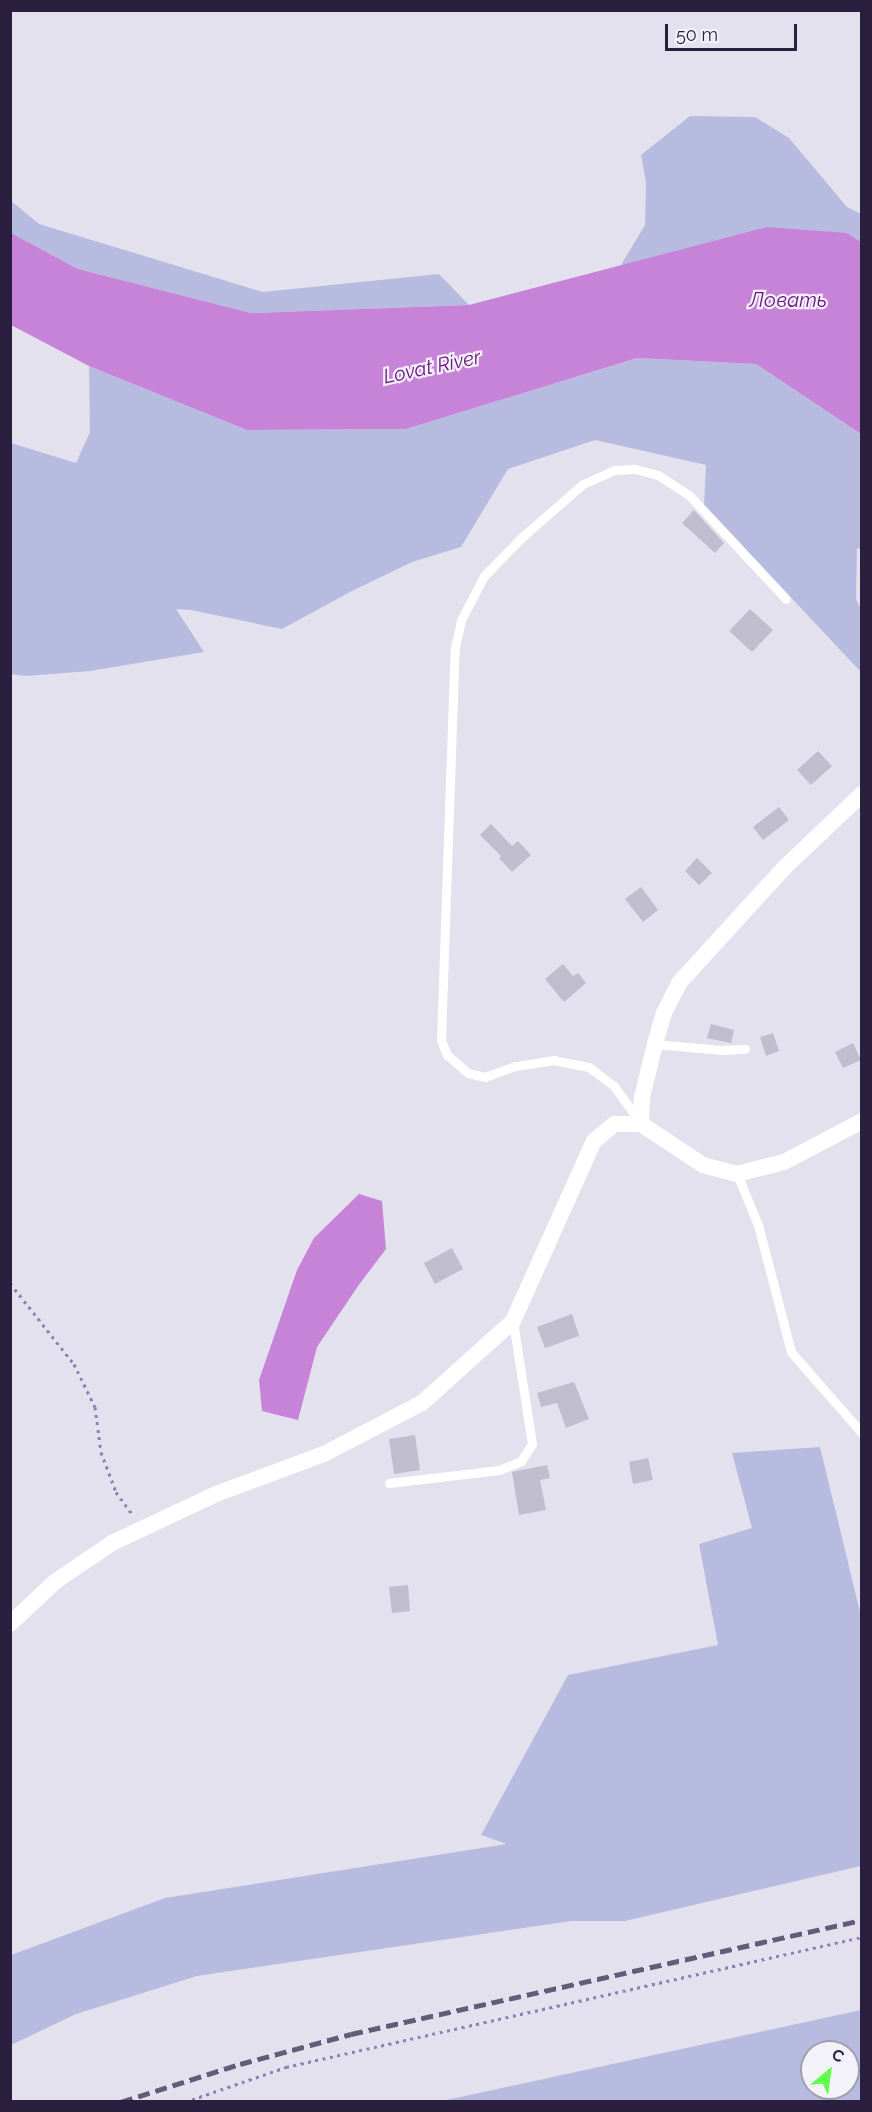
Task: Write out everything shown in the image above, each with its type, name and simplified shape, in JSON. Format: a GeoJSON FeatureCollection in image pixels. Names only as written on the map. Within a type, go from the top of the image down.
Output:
{"type":"FeatureCollection","features":[{"type":"Feature","properties":{"kind":"street"},"geometry":{"type":"LineString","coordinates":[[641,1124],[642,1097],[655,1044],[664,1013],[679,983],[784,868],[861,794]]}},
{"type":"Feature","properties":{"kind":"street"},"geometry":{"type":"LineString","coordinates":[[10,1623],[56,1581],[112,1543],[216,1494],[324,1454],[422,1403],[513,1321],[594,1141],[614,1124],[641,1124],[703,1165],[737,1174],[784,1162],[861,1121]]}},
{"type":"Feature","properties":{"kind":"lane"},"geometry":{"type":"LineString","coordinates":[[641,1124],[614,1086],[589,1068],[554,1060],[515,1066],[485,1077],[468,1073],[447,1055],[441,1040],[455,647],[460,620],[484,576],[521,538],[583,484],[614,470],[635,469],[658,475],[689,495],[786,599]]}},
{"type":"Feature","properties":{"kind":"lane"},"geometry":{"type":"LineString","coordinates":[[655,1044],[723,1050],[745,1049]]}},
{"type":"Feature","properties":{"kind":"lane"},"geometry":{"type":"LineString","coordinates":[[737,1174],[759,1225],[791,1352],[860,1430]]}},
{"type":"Feature","properties":{"kind":"lane"},"geometry":{"type":"LineString","coordinates":[[389,1483],[499,1470],[521,1461],[532,1444],[513,1321]]}},
{"type":"Feature","properties":{"kind":"path"},"geometry":{"type":"LineString","coordinates":[[10,1283],[74,1364],[95,1407],[101,1452],[116,1492],[142,1529]]}},
{"type":"Feature","properties":{"kind":"path"},"geometry":{"type":"LineString","coordinates":[[185,2102],[298,2064],[861,1937]]}},
{"type":"Feature","properties":{"kind":"shaded area"},"geometry":{"type":"Polygon","coordinates":[[[690,116],[755,117],[789,138],[847,207],[861,214],[861,242],[847,233],[621,265],[645,225],[646,183],[641,155],[690,116]]]}},
{"type":"Feature","properties":{"kind":"shaded area"},"geometry":{"type":"Polygon","coordinates":[[[10,200],[39,224],[263,292],[439,274],[469,305],[251,313],[78,269],[11,233],[10,200]]]}},
{"type":"Feature","properties":{"kind":"shaded area"},"geometry":{"type":"Polygon","coordinates":[[[637,358],[756,364],[861,434],[862,549],[857,548],[856,599],[861,609],[861,672],[704,505],[706,465],[595,440],[508,469],[461,547],[412,562],[282,629],[176,609],[204,652],[90,671],[26,676],[11,674],[11,443],[76,463],[90,432],[89,366],[247,430],[406,429],[637,358]]]}},
{"type":"Feature","properties":{"kind":"shaded area"},"geometry":{"type":"Polygon","coordinates":[[[820,1447],[861,1616],[861,1866],[625,1921],[571,1921],[197,1976],[76,2014],[11,2045],[11,1955],[165,1898],[507,1844],[481,1835],[568,1675],[718,1645],[699,1544],[752,1528],[732,1453],[820,1447]]]}},
{"type":"Feature","properties":{"kind":"shaded area"},"geometry":{"type":"Polygon","coordinates":[[[861,2010],[861,2101],[442,2101],[861,2010]]]}},
{"type":"Feature","properties":{"kind":"water","name":"Ловать"},"geometry":{"type":"Polygon","coordinates":[[[767,227],[847,233],[861,242],[861,434],[756,364],[637,358],[406,429],[247,430],[89,366],[11,325],[11,233],[78,269],[251,313],[469,305],[767,227]]]}},
{"type":"Feature","properties":{"kind":"water"},"geometry":{"type":"Polygon","coordinates":[[[359,1194],[382,1201],[386,1249],[317,1347],[298,1420],[262,1411],[259,1380],[297,1270],[314,1238],[359,1194]]]}},
{"type":"Feature","properties":{"kind":"building"},"geometry":{"type":"Polygon","coordinates":[[[694,510],[724,543],[715,553],[682,523],[694,510]]]}},
{"type":"Feature","properties":{"kind":"building"},"geometry":{"type":"Polygon","coordinates":[[[750,609],[773,630],[752,652],[729,631],[750,609]]]}},
{"type":"Feature","properties":{"kind":"building"},"geometry":{"type":"Polygon","coordinates":[[[818,751],[832,766],[811,785],[797,770],[818,751]]]}},
{"type":"Feature","properties":{"kind":"building"},"geometry":{"type":"Polygon","coordinates":[[[779,807],[789,820],[763,840],[753,827],[779,807]]]}},
{"type":"Feature","properties":{"kind":"building"},"geometry":{"type":"Polygon","coordinates":[[[491,824],[512,846],[518,841],[531,855],[512,872],[499,858],[501,856],[480,835],[491,824]]]}},
{"type":"Feature","properties":{"kind":"building"},"geometry":{"type":"Polygon","coordinates":[[[697,858],[712,873],[699,885],[685,871],[697,858]]]}},
{"type":"Feature","properties":{"kind":"building"},"geometry":{"type":"Polygon","coordinates":[[[641,887],[658,910],[643,922],[625,899],[641,887]]]}},
{"type":"Feature","properties":{"kind":"building"},"geometry":{"type":"Polygon","coordinates":[[[563,964],[573,976],[578,973],[586,983],[564,1002],[545,979],[563,964]]]}},
{"type":"Feature","properties":{"kind":"building"},"geometry":{"type":"Polygon","coordinates":[[[711,1024],[734,1030],[731,1043],[707,1038],[711,1024]]]}},
{"type":"Feature","properties":{"kind":"building"},"geometry":{"type":"Polygon","coordinates":[[[773,1033],[779,1051],[766,1056],[760,1037],[773,1033]]]}},
{"type":"Feature","properties":{"kind":"building"},"geometry":{"type":"Polygon","coordinates":[[[853,1043],[861,1060],[843,1068],[835,1052],[853,1043]]]}},
{"type":"Feature","properties":{"kind":"building"},"geometry":{"type":"Polygon","coordinates":[[[452,1248],[463,1269],[435,1284],[424,1263],[452,1248]]]}},
{"type":"Feature","properties":{"kind":"building"},"geometry":{"type":"Polygon","coordinates":[[[572,1314],[579,1336],[545,1348],[537,1327],[572,1314]]]}},
{"type":"Feature","properties":{"kind":"building"},"geometry":{"type":"Polygon","coordinates":[[[574,1382],[589,1419],[566,1428],[557,1403],[541,1407],[537,1393],[574,1382]]]}},
{"type":"Feature","properties":{"kind":"building"},"geometry":{"type":"Polygon","coordinates":[[[415,1435],[420,1470],[394,1474],[389,1439],[415,1435]]]}},
{"type":"Feature","properties":{"kind":"building"},"geometry":{"type":"Polygon","coordinates":[[[648,1458],[653,1480],[633,1484],[629,1462],[648,1458]]]}},
{"type":"Feature","properties":{"kind":"building"},"geometry":{"type":"Polygon","coordinates":[[[547,1465],[550,1478],[540,1480],[546,1510],[519,1515],[512,1472],[547,1465]]]}},
{"type":"Feature","properties":{"kind":"building"},"geometry":{"type":"Polygon","coordinates":[[[408,1585],[410,1611],[392,1613],[389,1587],[408,1585]]]}},
{"type":"Feature","properties":{"kind":"railway"},"geometry":{"type":"LineString","coordinates":[[121,2102],[240,2064],[351,2034],[862,1920]]}},
{"type":"Feature","properties":{"kind":"water label","name":"Lovat River"},"geometry":{"type":"Point","coordinates":[432,367]}}]}
